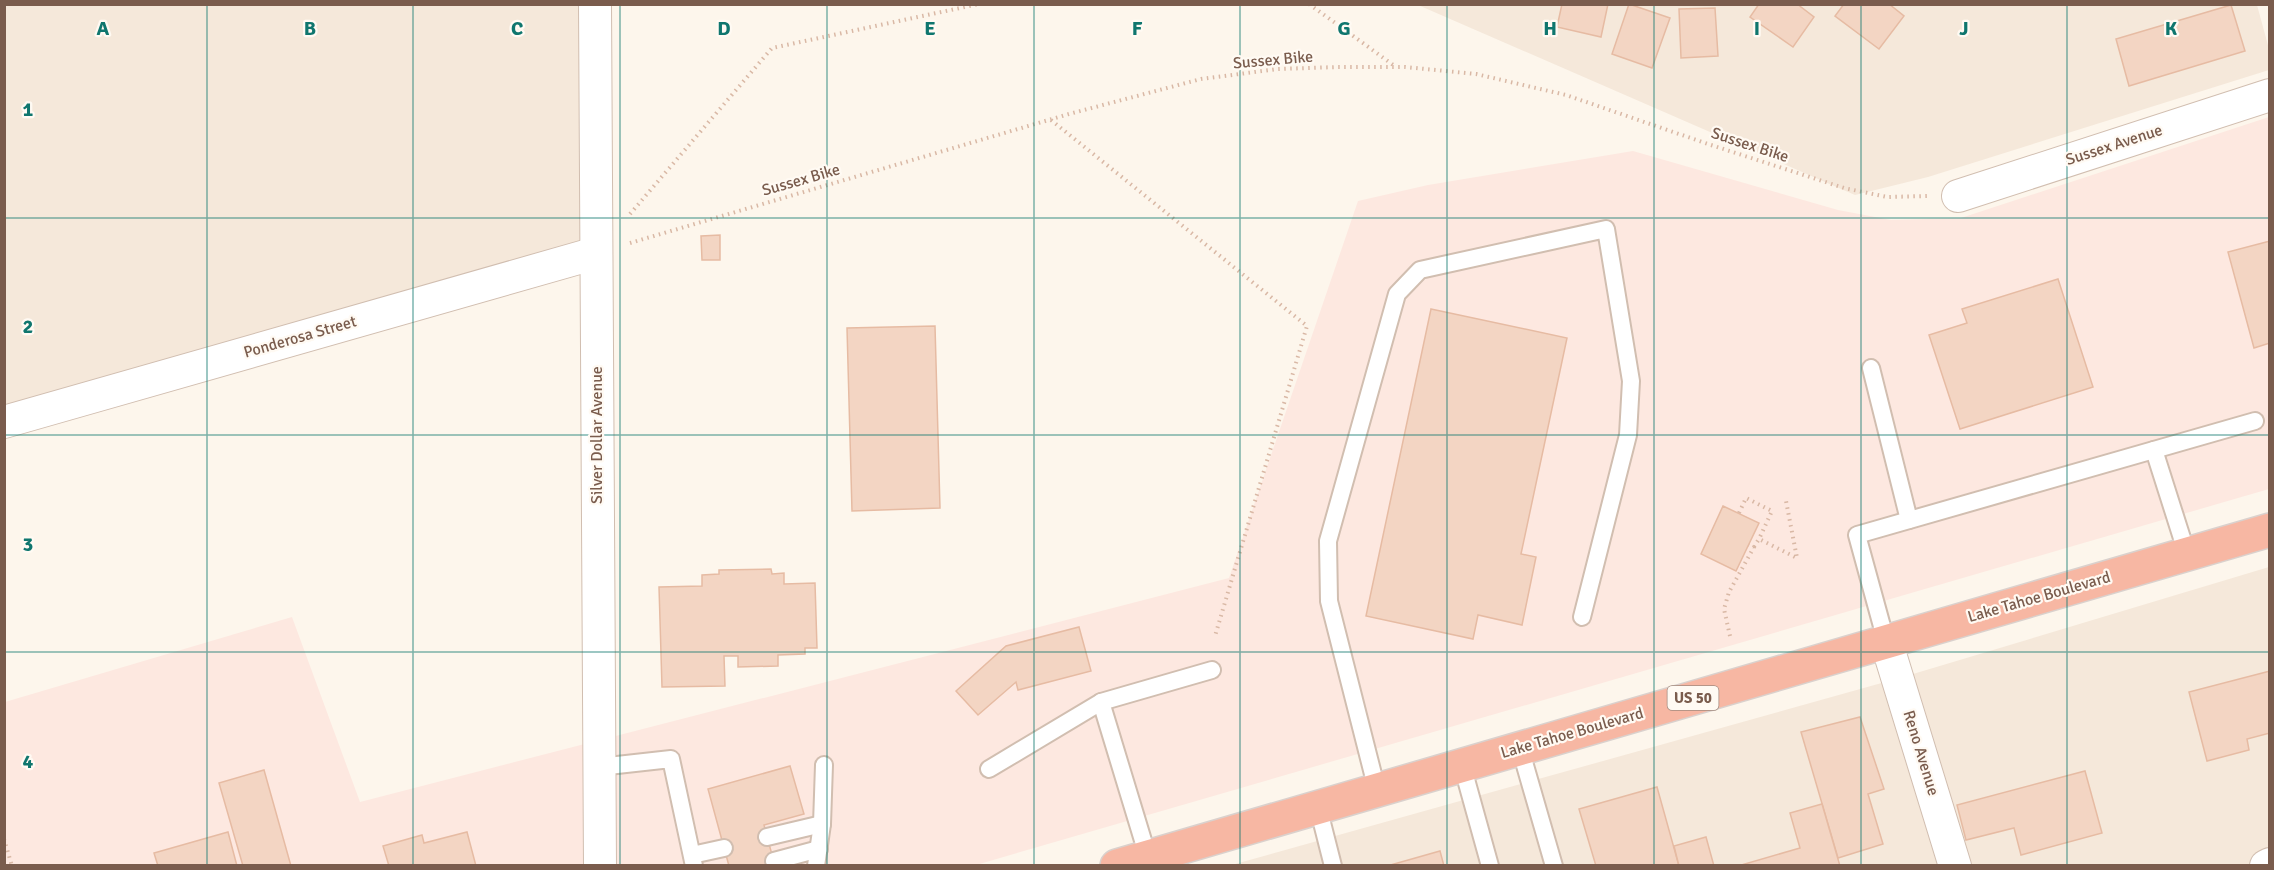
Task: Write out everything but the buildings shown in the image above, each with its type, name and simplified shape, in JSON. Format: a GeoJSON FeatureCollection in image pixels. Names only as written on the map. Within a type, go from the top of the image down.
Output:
{"type":"FeatureCollection","features":[{"type":"Feature","properties":{"kind":"highway","name":"Lake Tahoe Boulevard"},"geometry":{"type":"LineString","coordinates":[[1118,866],[2270,530]]}},
{"type":"Feature","properties":{"kind":"street","name":"Silver Dollar Avenue"},"geometry":{"type":"LineString","coordinates":[[595,4],[600,866]]}},
{"type":"Feature","properties":{"kind":"street","name":"Sussex Avenue"},"geometry":{"type":"LineString","coordinates":[[1958,196],[2270,95]]}},
{"type":"Feature","properties":{"kind":"street","name":"Ponderosa Street"},"geometry":{"type":"LineString","coordinates":[[4,422],[596,253]]}},
{"type":"Feature","properties":{"kind":"street","name":"Reno Avenue"},"geometry":{"type":"LineString","coordinates":[[1886,642],[1956,866]]}},
{"type":"Feature","properties":{"kind":"lane"},"geometry":{"type":"LineString","coordinates":[[1377,790],[1329,601],[1328,541],[1396,294],[1420,270],[1606,229],[1631,381],[1628,435],[1582,617]]}},
{"type":"Feature","properties":{"kind":"lane"},"geometry":{"type":"LineString","coordinates":[[1871,368],[1909,520]]}},
{"type":"Feature","properties":{"kind":"lane"},"geometry":{"type":"LineString","coordinates":[[1886,642],[1857,535],[2255,421]]}},
{"type":"Feature","properties":{"kind":"lane"},"geometry":{"type":"LineString","coordinates":[[2154,450],[2187,554]]}},
{"type":"Feature","properties":{"kind":"lane"},"geometry":{"type":"LineString","coordinates":[[988,769],[1101,702],[1212,670]]}},
{"type":"Feature","properties":{"kind":"lane"},"geometry":{"type":"LineString","coordinates":[[1101,702],[1148,857]]}},
{"type":"Feature","properties":{"kind":"lane"},"geometry":{"type":"LineString","coordinates":[[1520,748],[1554,866]]}},
{"type":"Feature","properties":{"kind":"lane"},"geometry":{"type":"LineString","coordinates":[[599,767],[671,759],[693,860],[724,848]]}},
{"type":"Feature","properties":{"kind":"lane"},"geometry":{"type":"LineString","coordinates":[[774,861],[818,857],[822,824],[824,765]]}},
{"type":"Feature","properties":{"kind":"lane"},"geometry":{"type":"LineString","coordinates":[[1462,765],[1490,866]]}},
{"type":"Feature","properties":{"kind":"lane"},"geometry":{"type":"LineString","coordinates":[[1318,807],[1332,866]]}},
{"type":"Feature","properties":{"kind":"lane"},"geometry":{"type":"LineString","coordinates":[[767,837],[822,824]]}},
{"type":"Feature","properties":{"kind":"path"},"geometry":{"type":"LineString","coordinates":[[596,253],[772,48],[980,4]]}},
{"type":"Feature","properties":{"kind":"path"},"geometry":{"type":"LineString","coordinates":[[1309,4],[1396,67]]}},
{"type":"Feature","properties":{"kind":"path","name":"Sussex Bike"},"geometry":{"type":"LineString","coordinates":[[596,253],[1051,119],[1201,79],[1278,69],[1396,67],[1476,74],[1566,95],[1844,188],[1887,197],[1958,196]]}},
{"type":"Feature","properties":{"kind":"path"},"geometry":{"type":"LineString","coordinates":[[1051,119],[1308,326],[1215,636]]}},
{"type":"Feature","properties":{"kind":"path"},"geometry":{"type":"LineString","coordinates":[[1730,636],[1724,609],[1729,592],[1751,546],[1759,539],[1772,510],[1746,498],[1739,513]]}},
{"type":"Feature","properties":{"kind":"path"},"geometry":{"type":"LineString","coordinates":[[1759,539],[1797,558],[1786,501]]}},
{"type":"Feature","properties":{"kind":"path"},"geometry":{"type":"LineString","coordinates":[[4,840],[12,866]]}},
{"type":"Feature","properties":{"kind":"shaded area"},"geometry":{"type":"Polygon","coordinates":[[[5,5],[583,5],[585,247],[5,410],[5,5]]]}},
{"type":"Feature","properties":{"kind":"shaded area"},"geometry":{"type":"Polygon","coordinates":[[[1418,5],[2257,5],[2269,49],[2269,70],[1928,177],[1855,195],[1418,5]]]}},
{"type":"Feature","properties":{"kind":"shaded area"},"geometry":{"type":"Polygon","coordinates":[[[2269,117],[2269,489],[976,865],[5,866],[5,702],[292,617],[360,802],[1229,578],[1358,201],[1428,185],[1633,151],[1838,210],[1891,220],[1961,218],[2269,117]]]}},
{"type":"Feature","properties":{"kind":"shaded area"},"geometry":{"type":"Polygon","coordinates":[[[2269,567],[2269,865],[1228,866],[1903,677],[2269,567]]]}}]}
